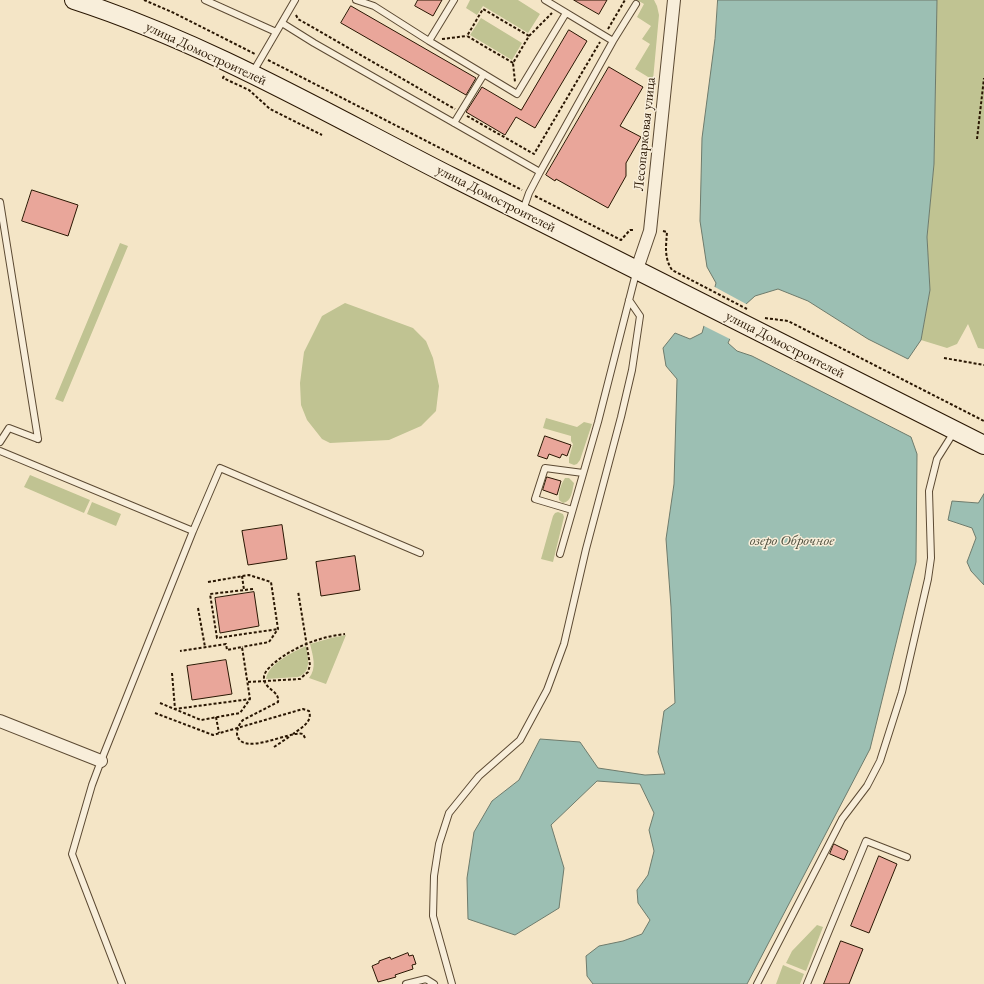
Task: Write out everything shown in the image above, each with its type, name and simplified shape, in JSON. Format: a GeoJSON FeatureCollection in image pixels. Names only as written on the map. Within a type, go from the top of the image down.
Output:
{"type":"FeatureCollection","features":[{"type":"Feature","properties":{"kind":"main road","name":"улица Домостроителей"},"geometry":{"type":"LineString","coordinates":[[74,0],[112,12],[252,74],[637,269],[691,288],[763,326],[913,410],[984,445]]}},
{"type":"Feature","properties":{"kind":"street","name":"Лесопарковая улица"},"geometry":{"type":"LineString","coordinates":[[637,269],[650,231],[674,0]]}},
{"type":"Feature","properties":{"kind":"street"},"geometry":{"type":"LineString","coordinates":[[0,721],[101,761]]}},
{"type":"Feature","properties":{"kind":"lane"},"geometry":{"type":"LineString","coordinates":[[205,0],[276,32]]}},
{"type":"Feature","properties":{"kind":"lane"},"geometry":{"type":"LineString","coordinates":[[252,74],[295,0]]}},
{"type":"Feature","properties":{"kind":"lane"},"geometry":{"type":"LineString","coordinates":[[356,0],[374,6],[517,94],[566,13]]}},
{"type":"Feature","properties":{"kind":"lane"},"geometry":{"type":"LineString","coordinates":[[374,6],[377,0]]}},
{"type":"Feature","properties":{"kind":"lane"},"geometry":{"type":"LineString","coordinates":[[429,41],[454,0]]}},
{"type":"Feature","properties":{"kind":"lane"},"geometry":{"type":"LineString","coordinates":[[545,0],[613,41]]}},
{"type":"Feature","properties":{"kind":"lane"},"geometry":{"type":"LineString","coordinates":[[522,212],[529,193],[540,172],[613,41],[636,4]]}},
{"type":"Feature","properties":{"kind":"lane"},"geometry":{"type":"LineString","coordinates":[[282,23],[540,172]]}},
{"type":"Feature","properties":{"kind":"lane"},"geometry":{"type":"LineString","coordinates":[[454,123],[484,74]]}},
{"type":"Feature","properties":{"kind":"lane"},"geometry":{"type":"LineString","coordinates":[[0,202],[38,440],[9,428],[0,442]]}},
{"type":"Feature","properties":{"kind":"lane"},"geometry":{"type":"LineString","coordinates":[[560,554],[598,422],[637,269]]}},
{"type":"Feature","properties":{"kind":"lane"},"geometry":{"type":"LineString","coordinates":[[452,984],[434,916],[434,876],[439,844],[449,813],[479,776],[520,740],[547,690],[564,644],[586,549],[632,370],[640,316],[629,300]]}},
{"type":"Feature","properties":{"kind":"lane"},"geometry":{"type":"LineString","coordinates":[[757,984],[842,819],[867,786],[880,761],[902,692],[928,579],[931,551],[929,491],[937,459],[955,430]]}},
{"type":"Feature","properties":{"kind":"lane"},"geometry":{"type":"LineString","coordinates":[[0,451],[193,532]]}},
{"type":"Feature","properties":{"kind":"lane"},"geometry":{"type":"LineString","coordinates":[[122,984],[72,854],[92,785],[101,761],[220,468],[420,553]]}},
{"type":"Feature","properties":{"kind":"lane"},"geometry":{"type":"LineString","coordinates":[[572,510],[535,499],[545,468],[583,473]]}},
{"type":"Feature","properties":{"kind":"lane"},"geometry":{"type":"LineString","coordinates":[[807,984],[866,841],[907,857]]}},
{"type":"Feature","properties":{"kind":"lane"},"geometry":{"type":"LineString","coordinates":[[406,984],[426,979],[434,984]]}},
{"type":"Feature","properties":{"kind":"path"},"geometry":{"type":"LineString","coordinates":[[144,0],[174,13],[255,54]]}},
{"type":"Feature","properties":{"kind":"path"},"geometry":{"type":"LineString","coordinates":[[517,94],[512,63],[529,36],[551,16],[556,7]]}},
{"type":"Feature","properties":{"kind":"path"},"geometry":{"type":"LineString","coordinates":[[467,36],[483,9],[529,36]]}},
{"type":"Feature","properties":{"kind":"path"},"geometry":{"type":"LineString","coordinates":[[429,41],[467,36],[512,63]]}},
{"type":"Feature","properties":{"kind":"path"},"geometry":{"type":"LineString","coordinates":[[268,60],[621,240],[630,230],[634,230]]}},
{"type":"Feature","properties":{"kind":"path"},"geometry":{"type":"LineString","coordinates":[[223,78],[249,90],[270,109],[322,135]]}},
{"type":"Feature","properties":{"kind":"path"},"geometry":{"type":"LineString","coordinates":[[977,139],[984,78]]}},
{"type":"Feature","properties":{"kind":"path"},"geometry":{"type":"LineString","coordinates":[[663,231],[667,232],[666,254],[668,263],[672,270],[691,288],[752,311]]}},
{"type":"Feature","properties":{"kind":"path"},"geometry":{"type":"LineString","coordinates":[[758,315],[763,326],[788,321],[984,421]]}},
{"type":"Feature","properties":{"kind":"path"},"geometry":{"type":"LineString","coordinates":[[944,358],[984,365]]}},
{"type":"Feature","properties":{"kind":"path"},"geometry":{"type":"LineString","coordinates":[[180,651],[226,644],[227,650],[269,642],[278,629],[271,582],[249,575],[208,582]]}},
{"type":"Feature","properties":{"kind":"path"},"geometry":{"type":"LineString","coordinates":[[242,576],[244,590]]}},
{"type":"Feature","properties":{"kind":"path"},"geometry":{"type":"LineString","coordinates":[[253,589],[210,594],[217,638],[278,629]]}},
{"type":"Feature","properties":{"kind":"path"},"geometry":{"type":"LineString","coordinates":[[248,682],[300,679],[308,672],[310,666],[298,591]]}},
{"type":"Feature","properties":{"kind":"path"},"geometry":{"type":"LineString","coordinates":[[198,608],[205,647]]}},
{"type":"Feature","properties":{"kind":"path"},"geometry":{"type":"LineString","coordinates":[[305,738],[303,734],[299,733],[250,744],[242,742],[238,737],[238,728],[239,724],[243,720],[278,702],[276,693],[267,687],[265,681],[264,674],[268,668],[296,648],[320,639],[345,634]]}},
{"type":"Feature","properties":{"kind":"path"},"geometry":{"type":"LineString","coordinates":[[160,702],[201,720],[240,713],[250,698],[242,647]]}},
{"type":"Feature","properties":{"kind":"path"},"geometry":{"type":"LineString","coordinates":[[172,673],[176,709]]}},
{"type":"Feature","properties":{"kind":"path"},"geometry":{"type":"LineString","coordinates":[[176,709],[250,698]]}},
{"type":"Feature","properties":{"kind":"path"},"geometry":{"type":"LineString","coordinates":[[155,713],[213,735],[304,709],[309,711],[311,716],[309,721],[274,747]]}},
{"type":"Feature","properties":{"kind":"path"},"geometry":{"type":"LineString","coordinates":[[216,717],[219,733]]}},
{"type":"Feature","properties":{"kind":"green space"},"geometry":{"type":"Polygon","coordinates":[[[470,0],[518,0],[540,14],[528,33],[483,6],[477,15],[466,8],[470,0]]]}},
{"type":"Feature","properties":{"kind":"green space"},"geometry":{"type":"Polygon","coordinates":[[[637,0],[654,0],[659,15],[653,80],[635,69],[650,44],[642,39],[651,26],[637,17],[644,4],[637,0]]]}},
{"type":"Feature","properties":{"kind":"green space"},"geometry":{"type":"Polygon","coordinates":[[[937,0],[984,0],[984,349],[978,348],[968,324],[957,344],[947,348],[921,340],[930,290],[927,237],[934,164],[937,0]]]}},
{"type":"Feature","properties":{"kind":"green space"},"geometry":{"type":"Polygon","coordinates":[[[481,18],[522,43],[512,60],[470,35],[481,18]]]}},
{"type":"Feature","properties":{"kind":"green space"},"geometry":{"type":"Polygon","coordinates":[[[120,243],[128,246],[63,402],[55,399],[120,243]]]}},
{"type":"Feature","properties":{"kind":"green space"},"geometry":{"type":"Polygon","coordinates":[[[345,303],[413,328],[426,341],[433,358],[439,386],[436,411],[421,426],[389,440],[330,443],[322,439],[307,420],[301,405],[300,383],[304,352],[322,316],[345,303]]]}},
{"type":"Feature","properties":{"kind":"green space"},"geometry":{"type":"Polygon","coordinates":[[[546,418],[577,427],[584,422],[592,424],[580,460],[577,464],[574,465],[569,463],[573,444],[571,441],[571,436],[543,428],[546,418]]]}},
{"type":"Feature","properties":{"kind":"green space"},"geometry":{"type":"Polygon","coordinates":[[[30,475],[90,500],[84,513],[24,487],[30,475]]]}},
{"type":"Feature","properties":{"kind":"green space"},"geometry":{"type":"Polygon","coordinates":[[[565,478],[569,478],[574,483],[570,498],[563,503],[559,500],[559,494],[565,478]]]}},
{"type":"Feature","properties":{"kind":"green space"},"geometry":{"type":"Polygon","coordinates":[[[92,502],[121,514],[116,526],[87,514],[92,502]]]}},
{"type":"Feature","properties":{"kind":"green space"},"geometry":{"type":"Polygon","coordinates":[[[558,512],[563,514],[564,517],[553,562],[541,559],[553,516],[558,512]]]}},
{"type":"Feature","properties":{"kind":"green space"},"geometry":{"type":"Polygon","coordinates":[[[346,635],[326,684],[309,678],[314,666],[310,644],[346,635]]]}},
{"type":"Feature","properties":{"kind":"green space"},"geometry":{"type":"Polygon","coordinates":[[[306,646],[308,664],[302,675],[298,677],[266,679],[271,668],[288,655],[306,646]]]}},
{"type":"Feature","properties":{"kind":"green space"},"geometry":{"type":"Polygon","coordinates":[[[817,925],[823,927],[806,971],[786,963],[792,951],[817,925]]]}},
{"type":"Feature","properties":{"kind":"green space"},"geometry":{"type":"Polygon","coordinates":[[[783,965],[804,974],[800,984],[776,984],[783,965]]]}},
{"type":"Feature","properties":{"kind":"water","name":"озеро Оброчное"},"geometry":{"type":"Polygon","coordinates":[[[718,0],[937,0],[934,164],[927,237],[930,290],[921,340],[908,359],[868,339],[808,301],[778,289],[755,296],[745,305],[728,343],[737,351],[752,356],[911,437],[917,454],[916,562],[870,749],[747,984],[593,984],[587,976],[586,956],[599,946],[623,941],[642,934],[650,920],[638,903],[637,890],[648,875],[654,851],[649,830],[654,813],[640,784],[597,781],[551,825],[564,868],[559,908],[515,935],[468,919],[467,878],[474,832],[492,801],[519,780],[540,739],[580,742],[598,768],[645,775],[665,774],[658,752],[664,711],[675,703],[671,607],[666,539],[674,484],[677,379],[666,366],[663,348],[675,333],[690,339],[702,333],[716,283],[707,267],[700,221],[702,138],[715,39],[718,0]]]}},
{"type":"Feature","properties":{"kind":"water"},"geometry":{"type":"Polygon","coordinates":[[[984,494],[984,585],[971,571],[967,562],[976,538],[972,528],[948,520],[952,501],[978,503],[984,494]]]}},
{"type":"Feature","properties":{"kind":"pier"},"geometry":{"type":"Polygon","coordinates":[[[713,286],[748,305],[732,340],[702,325],[713,286]]]}},
{"type":"Feature","properties":{"kind":"building"},"geometry":{"type":"Polygon","coordinates":[[[418,0],[442,0],[433,16],[415,6],[418,0]]]}},
{"type":"Feature","properties":{"kind":"building"},"geometry":{"type":"Polygon","coordinates":[[[574,0],[607,0],[599,14],[574,0]]]}},
{"type":"Feature","properties":{"kind":"building"},"geometry":{"type":"Polygon","coordinates":[[[351,6],[476,78],[466,95],[341,23],[351,6]]]}},
{"type":"Feature","properties":{"kind":"building"},"geometry":{"type":"Polygon","coordinates":[[[569,30],[587,41],[535,128],[516,117],[505,135],[466,112],[482,87],[521,110],[569,30]]]}},
{"type":"Feature","properties":{"kind":"building"},"geometry":{"type":"Polygon","coordinates":[[[609,67],[643,87],[620,126],[641,137],[626,163],[626,176],[608,208],[546,175],[609,67]]]}},
{"type":"Feature","properties":{"kind":"building"},"geometry":{"type":"Polygon","coordinates":[[[32,190],[78,205],[68,236],[22,221],[32,190]]]}},
{"type":"Feature","properties":{"kind":"building"},"geometry":{"type":"Polygon","coordinates":[[[545,436],[571,445],[567,456],[562,454],[560,458],[549,454],[547,459],[538,456],[545,436]]]}},
{"type":"Feature","properties":{"kind":"building"},"geometry":{"type":"Polygon","coordinates":[[[547,477],[561,481],[557,495],[543,490],[547,477]]]}},
{"type":"Feature","properties":{"kind":"building"},"geometry":{"type":"Polygon","coordinates":[[[282,525],[287,559],[248,565],[242,531],[282,525]]]}},
{"type":"Feature","properties":{"kind":"building"},"geometry":{"type":"Polygon","coordinates":[[[355,556],[360,590],[321,596],[316,562],[355,556]]]}},
{"type":"Feature","properties":{"kind":"building"},"geometry":{"type":"Polygon","coordinates":[[[254,592],[259,626],[220,633],[215,598],[254,592]]]}},
{"type":"Feature","properties":{"kind":"building"},"geometry":{"type":"Polygon","coordinates":[[[226,660],[232,694],[192,700],[187,666],[226,660]]]}},
{"type":"Feature","properties":{"kind":"building"},"geometry":{"type":"Polygon","coordinates":[[[834,844],[848,851],[844,860],[830,854],[834,844]]]}},
{"type":"Feature","properties":{"kind":"building"},"geometry":{"type":"Polygon","coordinates":[[[879,856],[897,864],[869,933],[851,926],[879,856]]]}},
{"type":"Feature","properties":{"kind":"building"},"geometry":{"type":"Polygon","coordinates":[[[841,941],[863,949],[849,984],[824,984],[841,941]]]}},
{"type":"Feature","properties":{"kind":"building"},"geometry":{"type":"Polygon","coordinates":[[[408,953],[409,956],[413,955],[416,964],[412,965],[413,969],[395,975],[396,977],[378,982],[372,966],[379,963],[379,961],[390,957],[391,959],[408,953]]]}}]}
